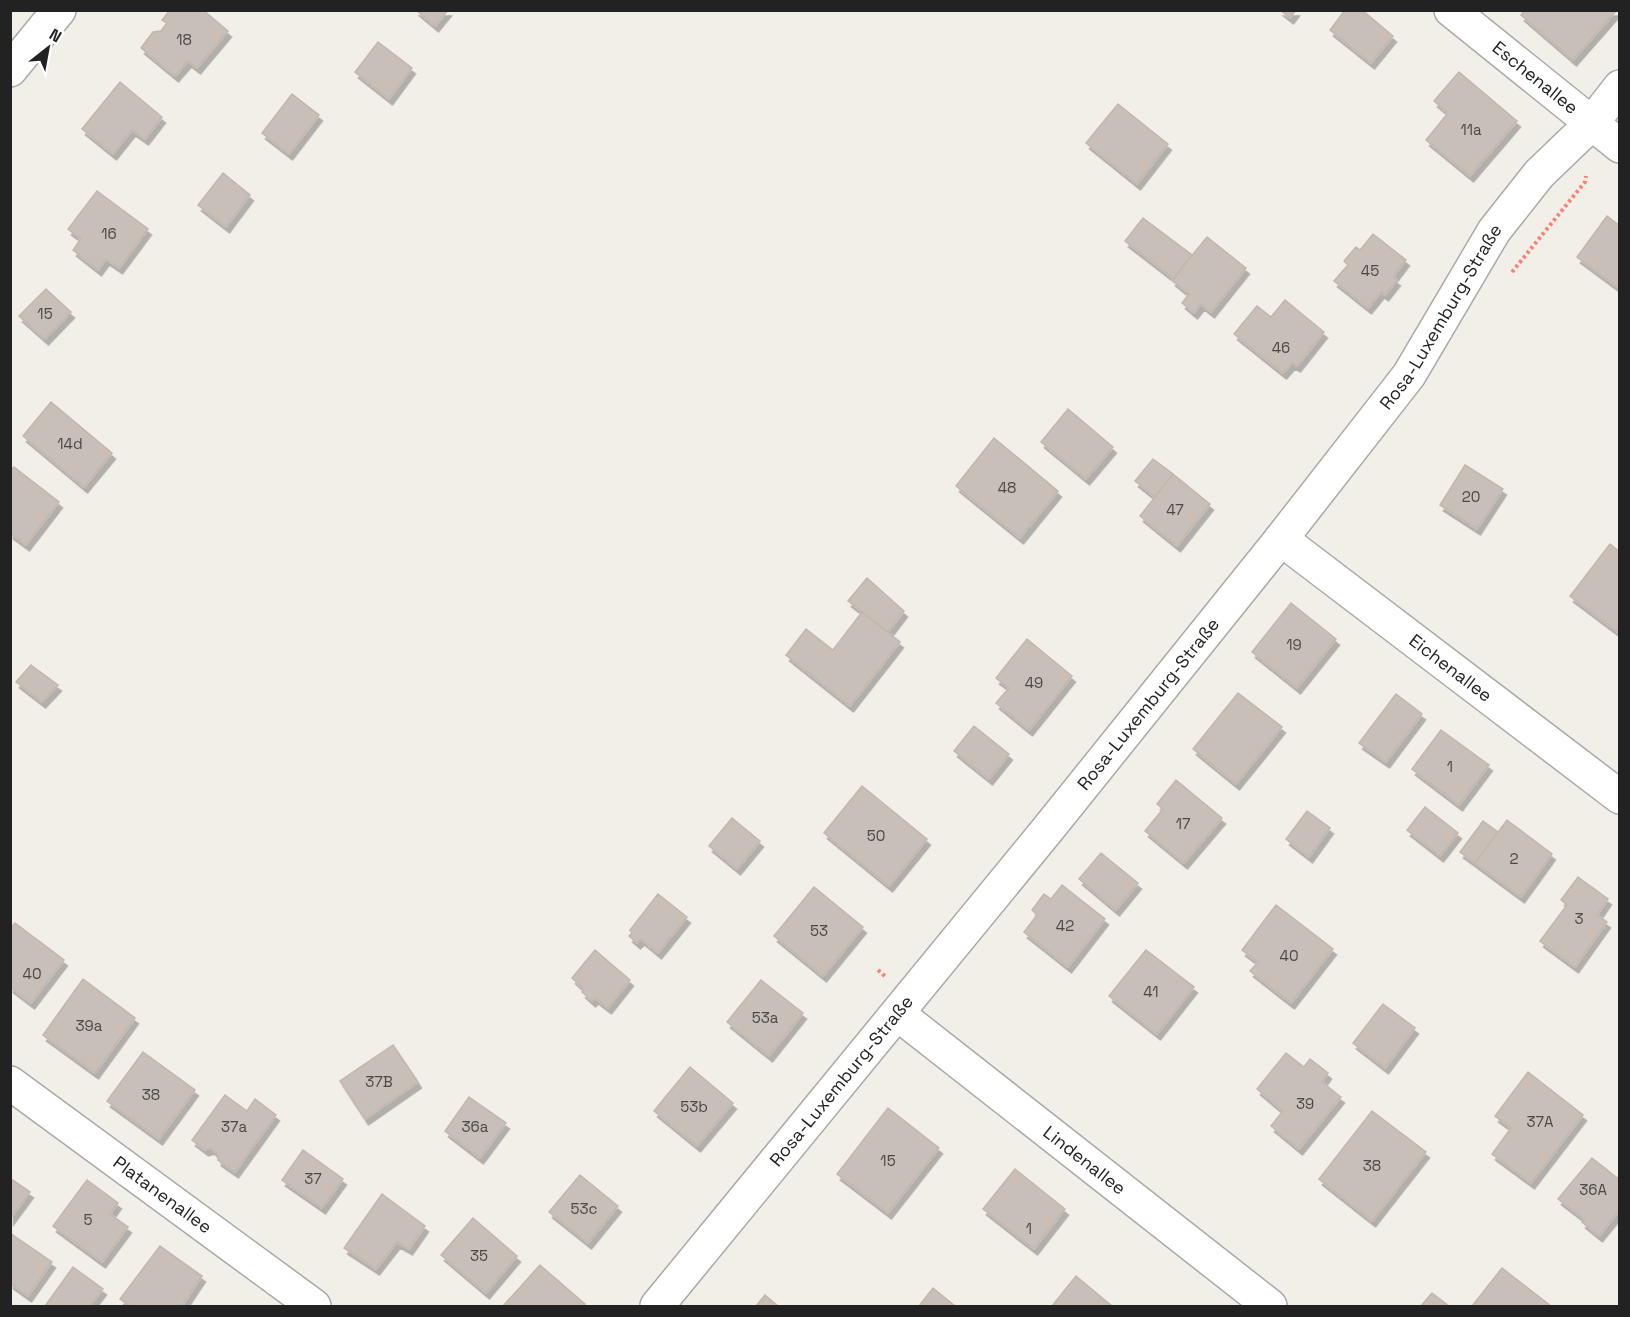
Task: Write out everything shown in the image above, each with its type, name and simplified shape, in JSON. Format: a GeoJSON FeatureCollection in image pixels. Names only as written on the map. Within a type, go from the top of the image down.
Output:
{"type":"FeatureCollection","features":[{"type":"Feature","properties":{"kind":"street"},"geometry":{"type":"LineString","coordinates":[[10,70],[59,10]]}},
{"type":"Feature","properties":{"kind":"street","name":"Eschenallee"},"geometry":{"type":"LineString","coordinates":[[1451,10],[1606,135]]}},
{"type":"Feature","properties":{"kind":"street","name":"Rosa-Luxemburg-Straße"},"geometry":{"type":"LineString","coordinates":[[657,1306],[898,1014],[1281,539],[1409,375],[1494,231],[1539,174],[1606,135],[1620,87]]}},
{"type":"Feature","properties":{"kind":"street","name":"Eichenallee"},"geometry":{"type":"LineString","coordinates":[[1281,539],[1620,796]]}},
{"type":"Feature","properties":{"kind":"street","name":"Lindenallee"},"geometry":{"type":"LineString","coordinates":[[898,1014],[1270,1306]]}},
{"type":"Feature","properties":{"kind":"street","name":"Platanenallee"},"geometry":{"type":"LineString","coordinates":[[10,1083],[314,1306]]}},
{"type":"Feature","properties":{"kind":"path"},"geometry":{"type":"LineString","coordinates":[[1510,274],[1585,182],[1591,156],[1606,135]]}},
{"type":"Feature","properties":{"kind":"building"},"geometry":{"type":"Polygon","coordinates":[[[170,10],[203,10],[228,31],[197,68],[188,61],[175,76],[141,48],[153,32],[161,31],[167,23],[162,20],[170,10]]]}},
{"type":"Feature","properties":{"kind":"building"},"geometry":{"type":"Polygon","coordinates":[[[416,10],[448,10],[435,26],[416,10]]]}},
{"type":"Feature","properties":{"kind":"building"},"geometry":{"type":"Polygon","coordinates":[[[1280,10],[1296,10],[1290,18],[1280,10]]]}},
{"type":"Feature","properties":{"kind":"building"},"geometry":{"type":"Polygon","coordinates":[[[1345,10],[1362,10],[1393,36],[1371,63],[1330,30],[1345,10]]]}},
{"type":"Feature","properties":{"kind":"building"},"geometry":{"type":"Polygon","coordinates":[[[1524,10],[1617,10],[1573,60],[1521,15],[1524,10]]]}},
{"type":"Feature","properties":{"kind":"building"},"geometry":{"type":"Polygon","coordinates":[[[378,42],[412,68],[389,99],[355,72],[378,42]]]}},
{"type":"Feature","properties":{"kind":"building"},"geometry":{"type":"Polygon","coordinates":[[[1459,72],[1517,121],[1470,176],[1426,140],[1448,113],[1434,101],[1459,72]]]}},
{"type":"Feature","properties":{"kind":"building"},"geometry":{"type":"Polygon","coordinates":[[[120,82],[162,117],[145,139],[132,130],[113,154],[82,129],[120,82]]]}},
{"type":"Feature","properties":{"kind":"building"},"geometry":{"type":"Polygon","coordinates":[[[292,94],[319,115],[289,154],[262,133],[292,94]]]}},
{"type":"Feature","properties":{"kind":"building"},"geometry":{"type":"Polygon","coordinates":[[[1118,104],[1168,144],[1137,184],[1086,143],[1118,104]]]}},
{"type":"Feature","properties":{"kind":"building"},"geometry":{"type":"Polygon","coordinates":[[[223,173],[250,195],[226,227],[198,205],[223,173]]]}},
{"type":"Feature","properties":{"kind":"building"},"geometry":{"type":"Polygon","coordinates":[[[97,191],[148,229],[119,268],[106,259],[98,270],[73,250],[81,239],[68,229],[97,191]]]}},
{"type":"Feature","properties":{"kind":"building"},"geometry":{"type":"Polygon","coordinates":[[[1607,216],[1620,226],[1620,289],[1577,257],[1607,216]]]}},
{"type":"Feature","properties":{"kind":"building"},"geometry":{"type":"Polygon","coordinates":[[[1143,218],[1192,255],[1174,279],[1125,241],[1143,218]]]}},
{"type":"Feature","properties":{"kind":"building"},"geometry":{"type":"Polygon","coordinates":[[[1373,234],[1406,260],[1393,277],[1397,280],[1385,295],[1381,292],[1368,308],[1334,281],[1348,265],[1344,261],[1356,247],[1360,250],[1373,234]]]}},
{"type":"Feature","properties":{"kind":"building"},"geometry":{"type":"Polygon","coordinates":[[[1207,237],[1246,268],[1211,312],[1201,304],[1194,313],[1182,303],[1189,294],[1172,280],[1207,237]]]}},
{"type":"Feature","properties":{"kind":"building"},"geometry":{"type":"Polygon","coordinates":[[[46,289],[71,312],[45,339],[19,316],[46,289]]]}},
{"type":"Feature","properties":{"kind":"building"},"geometry":{"type":"Polygon","coordinates":[[[1285,300],[1324,332],[1297,366],[1292,363],[1283,373],[1234,334],[1257,306],[1271,317],[1285,300]]]}},
{"type":"Feature","properties":{"kind":"building"},"geometry":{"type":"Polygon","coordinates":[[[51,402],[112,453],[84,487],[23,436],[51,402]]]}},
{"type":"Feature","properties":{"kind":"building"},"geometry":{"type":"Polygon","coordinates":[[[1068,409],[1113,447],[1086,479],[1041,442],[1068,409]]]}},
{"type":"Feature","properties":{"kind":"building"},"geometry":{"type":"Polygon","coordinates":[[[994,438],[1058,491],[1020,538],[956,486],[994,438]]]}},
{"type":"Feature","properties":{"kind":"building"},"geometry":{"type":"Polygon","coordinates":[[[1153,459],[1173,474],[1155,497],[1135,481],[1153,459]]]}},
{"type":"Feature","properties":{"kind":"building"},"geometry":{"type":"Polygon","coordinates":[[[1465,465],[1503,489],[1477,529],[1440,505],[1465,465]]]}},
{"type":"Feature","properties":{"kind":"building"},"geometry":{"type":"Polygon","coordinates":[[[14,467],[59,502],[26,545],[10,533],[10,471],[14,467]]]}},
{"type":"Feature","properties":{"kind":"building"},"geometry":{"type":"Polygon","coordinates":[[[1173,474],[1210,504],[1177,546],[1140,516],[1173,474]]]}},
{"type":"Feature","properties":{"kind":"building"},"geometry":{"type":"Polygon","coordinates":[[[1610,544],[1620,552],[1619,633],[1570,596],[1610,544]]]}},
{"type":"Feature","properties":{"kind":"building"},"geometry":{"type":"Polygon","coordinates":[[[867,578],[904,611],[888,632],[848,601],[867,578]]]}},
{"type":"Feature","properties":{"kind":"building"},"geometry":{"type":"Polygon","coordinates":[[[1291,603],[1336,639],[1297,688],[1252,652],[1291,603]]]}},
{"type":"Feature","properties":{"kind":"building"},"geometry":{"type":"Polygon","coordinates":[[[862,612],[900,642],[850,706],[786,655],[806,629],[833,650],[862,612]]]}},
{"type":"Feature","properties":{"kind":"building"},"geometry":{"type":"Polygon","coordinates":[[[1027,639],[1072,676],[1029,730],[996,703],[1009,688],[996,678],[1027,639]]]}},
{"type":"Feature","properties":{"kind":"building"},"geometry":{"type":"Polygon","coordinates":[[[31,665],[58,685],[42,702],[16,682],[31,665]]]}},
{"type":"Feature","properties":{"kind":"building"},"geometry":{"type":"Polygon","coordinates":[[[1238,693],[1282,727],[1236,784],[1193,749],[1238,693]]]}},
{"type":"Feature","properties":{"kind":"building"},"geometry":{"type":"Polygon","coordinates":[[[1396,694],[1422,714],[1386,762],[1359,743],[1396,694]]]}},
{"type":"Feature","properties":{"kind":"building"},"geometry":{"type":"Polygon","coordinates":[[[974,726],[1009,754],[989,779],[954,751],[974,726]]]}},
{"type":"Feature","properties":{"kind":"building"},"geometry":{"type":"Polygon","coordinates":[[[1441,730],[1489,765],[1459,805],[1412,769],[1441,730]]]}},
{"type":"Feature","properties":{"kind":"building"},"geometry":{"type":"Polygon","coordinates":[[[1176,780],[1222,818],[1184,863],[1145,831],[1163,809],[1157,804],[1176,780]]]}},
{"type":"Feature","properties":{"kind":"building"},"geometry":{"type":"Polygon","coordinates":[[[862,786],[927,839],[889,886],[824,833],[862,786]]]}},
{"type":"Feature","properties":{"kind":"building"},"geometry":{"type":"Polygon","coordinates":[[[1425,807],[1458,833],[1440,856],[1407,830],[1425,807]]]}},
{"type":"Feature","properties":{"kind":"building"},"geometry":{"type":"Polygon","coordinates":[[[1307,811],[1330,828],[1309,857],[1286,839],[1307,811]]]}},
{"type":"Feature","properties":{"kind":"building"},"geometry":{"type":"Polygon","coordinates":[[[732,818],[760,841],[737,869],[709,846],[732,818]]]}},
{"type":"Feature","properties":{"kind":"building"},"geometry":{"type":"Polygon","coordinates":[[[1507,820],[1552,854],[1521,897],[1475,863],[1507,820]]]}},
{"type":"Feature","properties":{"kind":"building"},"geometry":{"type":"Polygon","coordinates":[[[1483,821],[1498,832],[1475,863],[1460,852],[1483,821]]]}},
{"type":"Feature","properties":{"kind":"building"},"geometry":{"type":"Polygon","coordinates":[[[1101,853],[1138,883],[1116,910],[1079,879],[1101,853]]]}},
{"type":"Feature","properties":{"kind":"building"},"geometry":{"type":"Polygon","coordinates":[[[1578,877],[1608,899],[1597,915],[1607,922],[1575,967],[1540,941],[1567,905],[1561,900],[1578,877]]]}},
{"type":"Feature","properties":{"kind":"building"},"geometry":{"type":"Polygon","coordinates":[[[1062,885],[1105,919],[1068,967],[1024,932],[1037,915],[1032,910],[1044,894],[1051,899],[1062,885]]]}},
{"type":"Feature","properties":{"kind":"building"},"geometry":{"type":"Polygon","coordinates":[[[814,887],[863,927],[823,976],[774,936],[814,887]]]}},
{"type":"Feature","properties":{"kind":"building"},"geometry":{"type":"Polygon","coordinates":[[[658,894],[687,917],[658,953],[641,939],[637,943],[629,936],[632,933],[630,930],[658,894]]]}},
{"type":"Feature","properties":{"kind":"building"},"geometry":{"type":"Polygon","coordinates":[[[1276,905],[1333,949],[1291,1003],[1250,971],[1258,962],[1242,950],[1276,905]]]}},
{"type":"Feature","properties":{"kind":"building"},"geometry":{"type":"Polygon","coordinates":[[[15,923],[64,960],[31,1003],[10,987],[10,929],[15,923]]]}},
{"type":"Feature","properties":{"kind":"building"},"geometry":{"type":"Polygon","coordinates":[[[595,950],[630,980],[608,1008],[595,998],[592,1001],[582,992],[584,989],[572,978],[595,950]]]}},
{"type":"Feature","properties":{"kind":"building"},"geometry":{"type":"Polygon","coordinates":[[[1146,950],[1194,987],[1157,1034],[1109,996],[1146,950]]]}},
{"type":"Feature","properties":{"kind":"building"},"geometry":{"type":"Polygon","coordinates":[[[83,979],[135,1018],[95,1073],[43,1035],[83,979]]]}},
{"type":"Feature","properties":{"kind":"building"},"geometry":{"type":"Polygon","coordinates":[[[761,980],[803,1013],[769,1056],[727,1022],[761,980]]]}},
{"type":"Feature","properties":{"kind":"building"},"geometry":{"type":"Polygon","coordinates":[[[1383,1004],[1415,1028],[1385,1068],[1353,1043],[1383,1004]]]}},
{"type":"Feature","properties":{"kind":"building"},"geometry":{"type":"Polygon","coordinates":[[[393,1045],[418,1082],[365,1119],[340,1081],[393,1045]]]}},
{"type":"Feature","properties":{"kind":"building"},"geometry":{"type":"Polygon","coordinates":[[[143,1052],[195,1090],[159,1139],[107,1101],[143,1052]]]}},
{"type":"Feature","properties":{"kind":"building"},"geometry":{"type":"Polygon","coordinates":[[[1286,1053],[1304,1067],[1310,1059],[1328,1073],[1322,1082],[1341,1097],[1299,1149],[1271,1126],[1283,1111],[1257,1089],[1286,1053]]]}},
{"type":"Feature","properties":{"kind":"building"},"geometry":{"type":"Polygon","coordinates":[[[690,1067],[733,1103],[697,1146],[654,1111],[690,1067]]]}},
{"type":"Feature","properties":{"kind":"building"},"geometry":{"type":"Polygon","coordinates":[[[1528,1072],[1583,1115],[1531,1183],[1492,1154],[1511,1128],[1495,1116],[1528,1072]]]}},
{"type":"Feature","properties":{"kind":"building"},"geometry":{"type":"Polygon","coordinates":[[[225,1095],[247,1111],[255,1099],[276,1115],[235,1172],[218,1160],[218,1155],[211,1148],[205,1150],[192,1140],[225,1095]]]}},
{"type":"Feature","properties":{"kind":"building"},"geometry":{"type":"Polygon","coordinates":[[[469,1097],[506,1123],[480,1158],[445,1131],[469,1097]]]}},
{"type":"Feature","properties":{"kind":"building"},"geometry":{"type":"Polygon","coordinates":[[[888,1108],[939,1148],[888,1213],[837,1174],[888,1108]]]}},
{"type":"Feature","properties":{"kind":"building"},"geometry":{"type":"Polygon","coordinates":[[[1372,1111],[1426,1152],[1372,1221],[1319,1179],[1372,1111]]]}},
{"type":"Feature","properties":{"kind":"building"},"geometry":{"type":"Polygon","coordinates":[[[303,1150],[343,1179],[322,1208],[282,1180],[303,1150]]]}},
{"type":"Feature","properties":{"kind":"building"},"geometry":{"type":"Polygon","coordinates":[[[1592,1158],[1620,1180],[1620,1210],[1599,1236],[1582,1222],[1584,1219],[1558,1199],[1592,1158]]]}},
{"type":"Feature","properties":{"kind":"building"},"geometry":{"type":"Polygon","coordinates":[[[1015,1169],[1065,1209],[1034,1249],[983,1209],[1015,1169]]]}},
{"type":"Feature","properties":{"kind":"building"},"geometry":{"type":"Polygon","coordinates":[[[580,1175],[618,1206],[588,1243],[549,1212],[580,1175]]]}},
{"type":"Feature","properties":{"kind":"building"},"geometry":{"type":"Polygon","coordinates":[[[10,1178],[30,1192],[10,1219],[10,1178]]]}},
{"type":"Feature","properties":{"kind":"building"},"geometry":{"type":"Polygon","coordinates":[[[87,1180],[118,1203],[110,1214],[128,1227],[102,1262],[53,1226],[87,1180]]]}},
{"type":"Feature","properties":{"kind":"building"},"geometry":{"type":"Polygon","coordinates":[[[382,1194],[425,1226],[409,1249],[397,1242],[376,1269],[344,1248],[382,1194]]]}},
{"type":"Feature","properties":{"kind":"building"},"geometry":{"type":"Polygon","coordinates":[[[473,1218],[517,1256],[486,1293],[441,1255],[473,1218]]]}},
{"type":"Feature","properties":{"kind":"building"},"geometry":{"type":"Polygon","coordinates":[[[10,1233],[52,1262],[28,1296],[10,1283],[10,1233]]]}},
{"type":"Feature","properties":{"kind":"building"},"geometry":{"type":"Polygon","coordinates":[[[160,1246],[202,1276],[182,1306],[130,1306],[120,1299],[160,1246]]]}},
{"type":"Feature","properties":{"kind":"building"},"geometry":{"type":"Polygon","coordinates":[[[540,1265],[585,1304],[583,1306],[503,1306],[540,1265]]]}},
{"type":"Feature","properties":{"kind":"building"},"geometry":{"type":"Polygon","coordinates":[[[73,1267],[103,1289],[90,1306],[45,1306],[73,1267]]]}},
{"type":"Feature","properties":{"kind":"building"},"geometry":{"type":"Polygon","coordinates":[[[1502,1268],[1551,1306],[1472,1306],[1502,1268]]]}},
{"type":"Feature","properties":{"kind":"building"},"geometry":{"type":"Polygon","coordinates":[[[1076,1276],[1112,1306],[1052,1306],[1076,1276]]]}},
{"type":"Feature","properties":{"kind":"building"},"geometry":{"type":"Polygon","coordinates":[[[933,1288],[955,1306],[919,1306],[933,1288]]]}},
{"type":"Feature","properties":{"kind":"building"},"geometry":{"type":"Polygon","coordinates":[[[1432,1293],[1449,1306],[1421,1306],[1432,1293]]]}},
{"type":"Feature","properties":{"kind":"building"},"geometry":{"type":"Polygon","coordinates":[[[765,1295],[778,1306],[756,1306],[765,1295]]]}}]}
